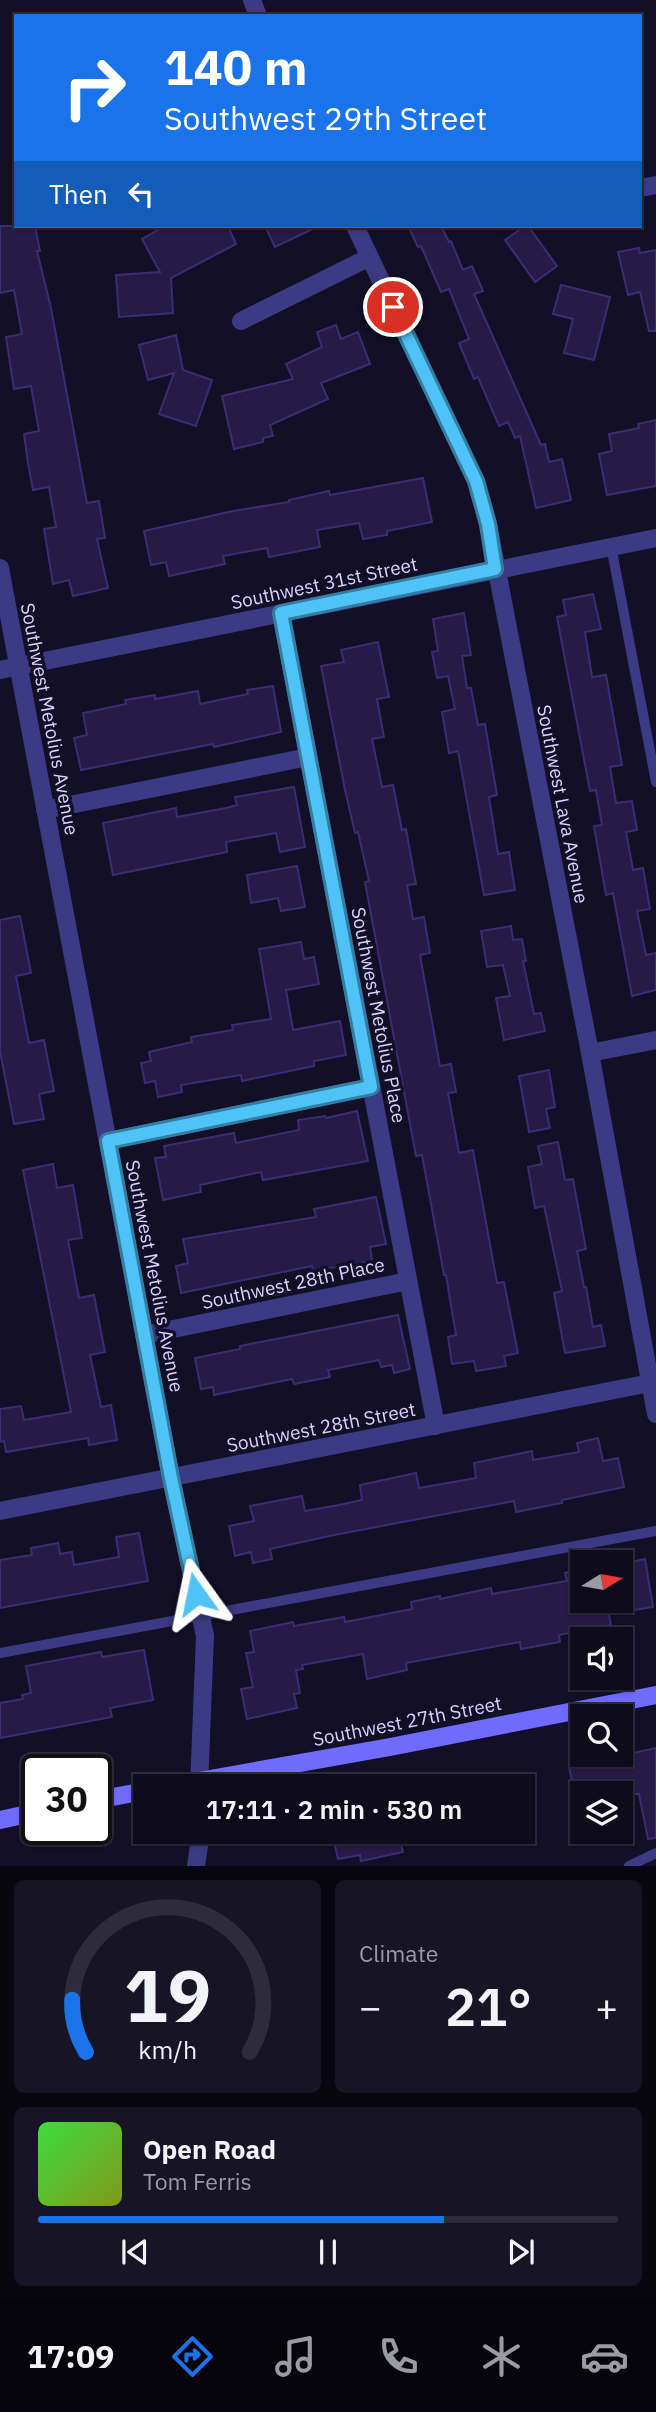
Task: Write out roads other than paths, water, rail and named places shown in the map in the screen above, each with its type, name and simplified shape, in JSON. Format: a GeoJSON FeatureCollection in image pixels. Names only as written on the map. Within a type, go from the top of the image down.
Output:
{"type":"FeatureCollection","features":[{"type":"Feature","properties":{"kind":"main road","name":"Southwest 27th Street"},"geometry":{"type":"LineString","coordinates":[[245,1774],[656,1695]]}},
{"type":"Feature","properties":{"kind":"main road"},"geometry":{"type":"LineString","coordinates":[[112,1797],[133,1793]]}},
{"type":"Feature","properties":{"kind":"main road"},"geometry":{"type":"LineString","coordinates":[[0,1820],[21,1815]]}},
{"type":"Feature","properties":{"kind":"street","name":"Southwest Lava Avenue"},"geometry":{"type":"LineString","coordinates":[[356,228],[476,481],[488,524],[590,1053],[656,1414]]}},
{"type":"Feature","properties":{"kind":"street"},"geometry":{"type":"LineString","coordinates":[[241,321],[370,257]]}},
{"type":"Feature","properties":{"kind":"street","name":"Southwest 31st Street"},"geometry":{"type":"LineString","coordinates":[[0,670],[656,538]]}},
{"type":"Feature","properties":{"kind":"street","name":"Southwest Metolius Avenue"},"geometry":{"type":"LineString","coordinates":[[0,568],[171,1478],[205,1636],[199,1774]]}},
{"type":"Feature","properties":{"kind":"street","name":"Southwest Metolius Place"},"geometry":{"type":"LineString","coordinates":[[281,613],[436,1426]]}},
{"type":"Feature","properties":{"kind":"street"},"geometry":{"type":"LineString","coordinates":[[45,810],[308,757]]}},
{"type":"Feature","properties":{"kind":"street"},"geometry":{"type":"LineString","coordinates":[[590,1053],[656,1040]]}},
{"type":"Feature","properties":{"kind":"street"},"geometry":{"type":"LineString","coordinates":[[108,1141],[371,1087]]}},
{"type":"Feature","properties":{"kind":"street","name":"Southwest 28th Place"},"geometry":{"type":"LineString","coordinates":[[144,1335],[408,1281]]}},
{"type":"Feature","properties":{"kind":"street","name":"Southwest 28th Street"},"geometry":{"type":"LineString","coordinates":[[0,1511],[650,1383]]}},
{"type":"Feature","properties":{"kind":"street"},"geometry":{"type":"LineString","coordinates":[[196,1866],[199,1844]]}},
{"type":"Feature","properties":{"kind":"lane"},"geometry":{"type":"LineString","coordinates":[[611,546],[656,782]]}},
{"type":"Feature","properties":{"kind":"lane"},"geometry":{"type":"LineString","coordinates":[[0,1653],[656,1531]]}},
{"type":"Feature","properties":{"kind":"lane"},"geometry":{"type":"LineString","coordinates":[[629,1866],[656,1853]]}}]}
